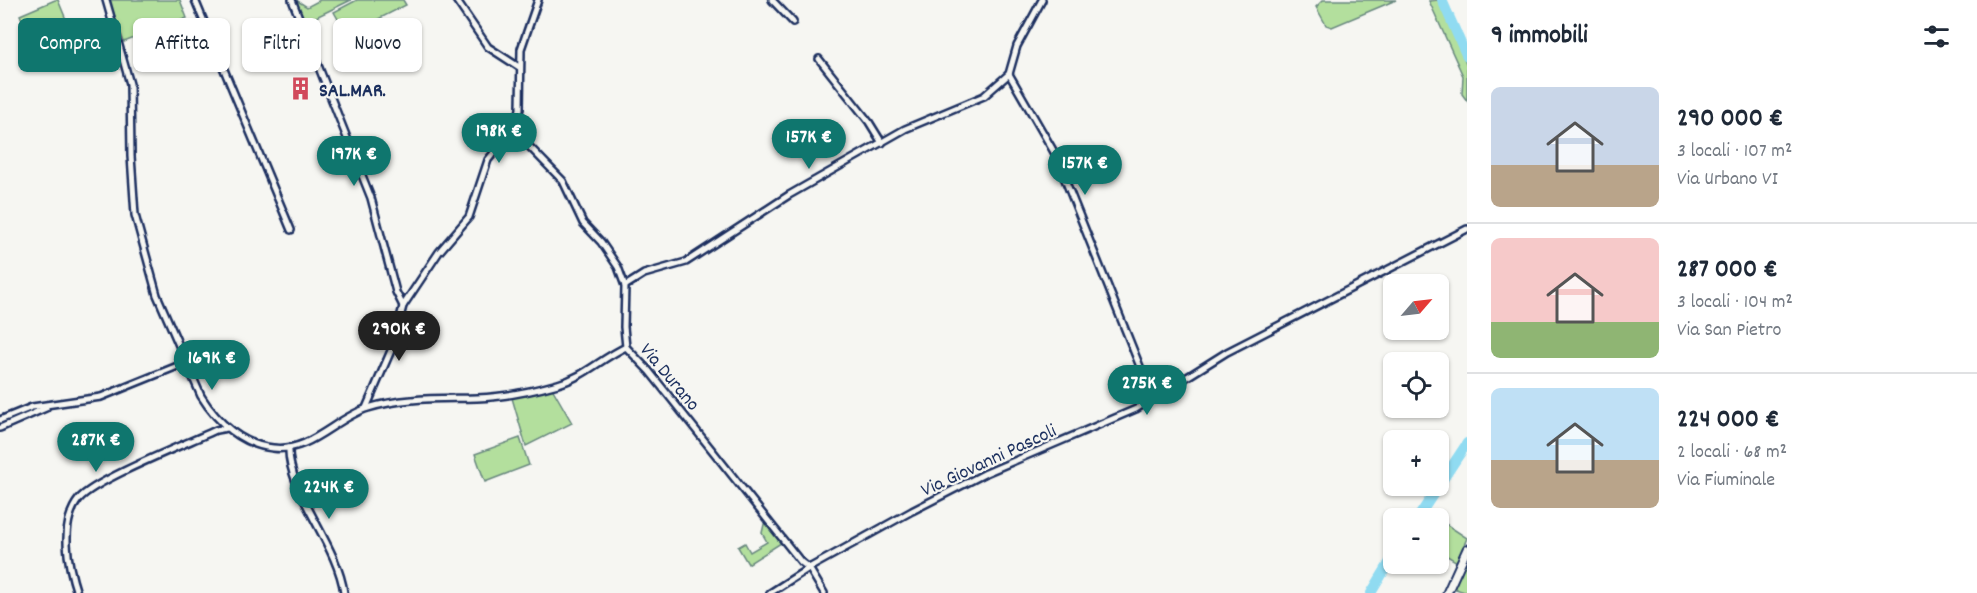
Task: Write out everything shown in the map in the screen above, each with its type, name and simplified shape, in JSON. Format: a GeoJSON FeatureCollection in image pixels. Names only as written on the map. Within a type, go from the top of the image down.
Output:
{"type":"FeatureCollection","features":[{"type":"Feature","properties":{"kind":"main road"},"geometry":{"type":"LineString","coordinates":[[1447,593],[1467,549]]}},
{"type":"Feature","properties":{"kind":"street"},"geometry":{"type":"LineString","coordinates":[[106,0],[130,84],[135,214],[157,295],[185,363],[209,409],[239,437],[260,446],[274,449],[289,448],[320,436],[366,408],[416,398],[498,395],[556,384],[580,376],[626,347]]}},
{"type":"Feature","properties":{"kind":"street"},"geometry":{"type":"LineString","coordinates":[[195,0],[291,230]]}},
{"type":"Feature","properties":{"kind":"street"},"geometry":{"type":"LineString","coordinates":[[292,0],[371,198],[396,292],[403,306]]}},
{"type":"Feature","properties":{"kind":"street"},"geometry":{"type":"LineString","coordinates":[[456,0],[488,47],[519,67]]}},
{"type":"Feature","properties":{"kind":"street"},"geometry":{"type":"LineString","coordinates":[[366,408],[393,346],[403,306],[439,252],[469,217],[488,160],[515,127],[520,109],[521,49],[538,0]]}},
{"type":"Feature","properties":{"kind":"street"},"geometry":{"type":"LineString","coordinates":[[772,0],[793,22]]}},
{"type":"Feature","properties":{"kind":"street"},"geometry":{"type":"LineString","coordinates":[[625,286],[644,274],[686,262],[789,195],[882,142],[915,125],[984,96],[1009,74],[1017,46],[1042,0]]}},
{"type":"Feature","properties":{"kind":"street"},"geometry":{"type":"LineString","coordinates":[[819,59],[882,142]]}},
{"type":"Feature","properties":{"kind":"street"},"geometry":{"type":"LineString","coordinates":[[1009,74],[1054,152],[1153,399]]}},
{"type":"Feature","properties":{"kind":"street","name":"Via Durano"},"geometry":{"type":"LineString","coordinates":[[515,127],[522,139],[562,181],[583,222],[612,258],[625,286],[626,347],[649,371],[801,562],[809,568],[824,593]]}},
{"type":"Feature","properties":{"kind":"street","name":"Via Giovanni Pascoli"},"geometry":{"type":"LineString","coordinates":[[770,593],[809,568],[986,473],[1109,423],[1153,399],[1227,352],[1467,229]]}},
{"type":"Feature","properties":{"kind":"street"},"geometry":{"type":"LineString","coordinates":[[0,420],[32,407],[101,397],[185,363]]}},
{"type":"Feature","properties":{"kind":"street"},"geometry":{"type":"LineString","coordinates":[[0,428],[53,405]]}},
{"type":"Feature","properties":{"kind":"street"},"geometry":{"type":"LineString","coordinates":[[76,593],[67,543],[69,526],[78,500],[105,482],[216,430],[227,428]]}},
{"type":"Feature","properties":{"kind":"street"},"geometry":{"type":"LineString","coordinates":[[289,448],[298,485],[340,572],[344,593]]}},
{"type":"Feature","properties":{"kind":"green space"},"geometry":{"type":"Polygon","coordinates":[[[58,0],[65,18],[21,18],[20,15],[58,0]]]}},
{"type":"Feature","properties":{"kind":"green space"},"geometry":{"type":"Polygon","coordinates":[[[109,0],[180,0],[187,18],[133,18],[133,39],[124,42],[121,34],[121,18],[115,18],[109,0]]]}},
{"type":"Feature","properties":{"kind":"green space"},"geometry":{"type":"Polygon","coordinates":[[[296,0],[307,7],[320,0],[351,0],[314,18],[302,18],[296,0]]]}},
{"type":"Feature","properties":{"kind":"green space"},"geometry":{"type":"Polygon","coordinates":[[[357,0],[403,0],[406,5],[380,18],[337,18],[334,12],[357,0]]]}},
{"type":"Feature","properties":{"kind":"green space"},"geometry":{"type":"Polygon","coordinates":[[[1323,0],[1396,0],[1332,27],[1326,25],[1316,7],[1323,0]]]}},
{"type":"Feature","properties":{"kind":"green space"},"geometry":{"type":"Polygon","coordinates":[[[1438,0],[1467,66],[1467,101],[1462,94],[1463,76],[1429,1],[1438,0]]]}},
{"type":"Feature","properties":{"kind":"green space"},"geometry":{"type":"Polygon","coordinates":[[[552,388],[572,423],[526,446],[512,398],[552,388]]]}},
{"type":"Feature","properties":{"kind":"green space"},"geometry":{"type":"Polygon","coordinates":[[[520,438],[529,465],[485,482],[475,454],[520,438]]]}},
{"type":"Feature","properties":{"kind":"green space"},"geometry":{"type":"Polygon","coordinates":[[[765,520],[781,543],[748,564],[738,547],[745,543],[750,552],[767,542],[762,533],[765,520]]]}},
{"type":"Feature","properties":{"kind":"green space"},"geometry":{"type":"Polygon","coordinates":[[[1449,526],[1467,538],[1457,562],[1449,557],[1449,526]]]}},
{"type":"Feature","properties":{"kind":"green space"},"geometry":{"type":"Polygon","coordinates":[[[1467,557],[1467,593],[1453,588],[1467,557]]]}},
{"type":"Feature","properties":{"kind":"waterway"},"geometry":{"type":"LineString","coordinates":[[1442,0],[1467,57]]}},
{"type":"Feature","properties":{"kind":"waterway"},"geometry":{"type":"LineString","coordinates":[[1424,508],[1467,443]]}},
{"type":"Feature","properties":{"kind":"waterway"},"geometry":{"type":"LineString","coordinates":[[1371,593],[1383,573]]}},
{"type":"Feature","properties":{"kind":"place","name":"SAL.MAR."},"geometry":{"type":"Point","coordinates":[301,89]}}]}
